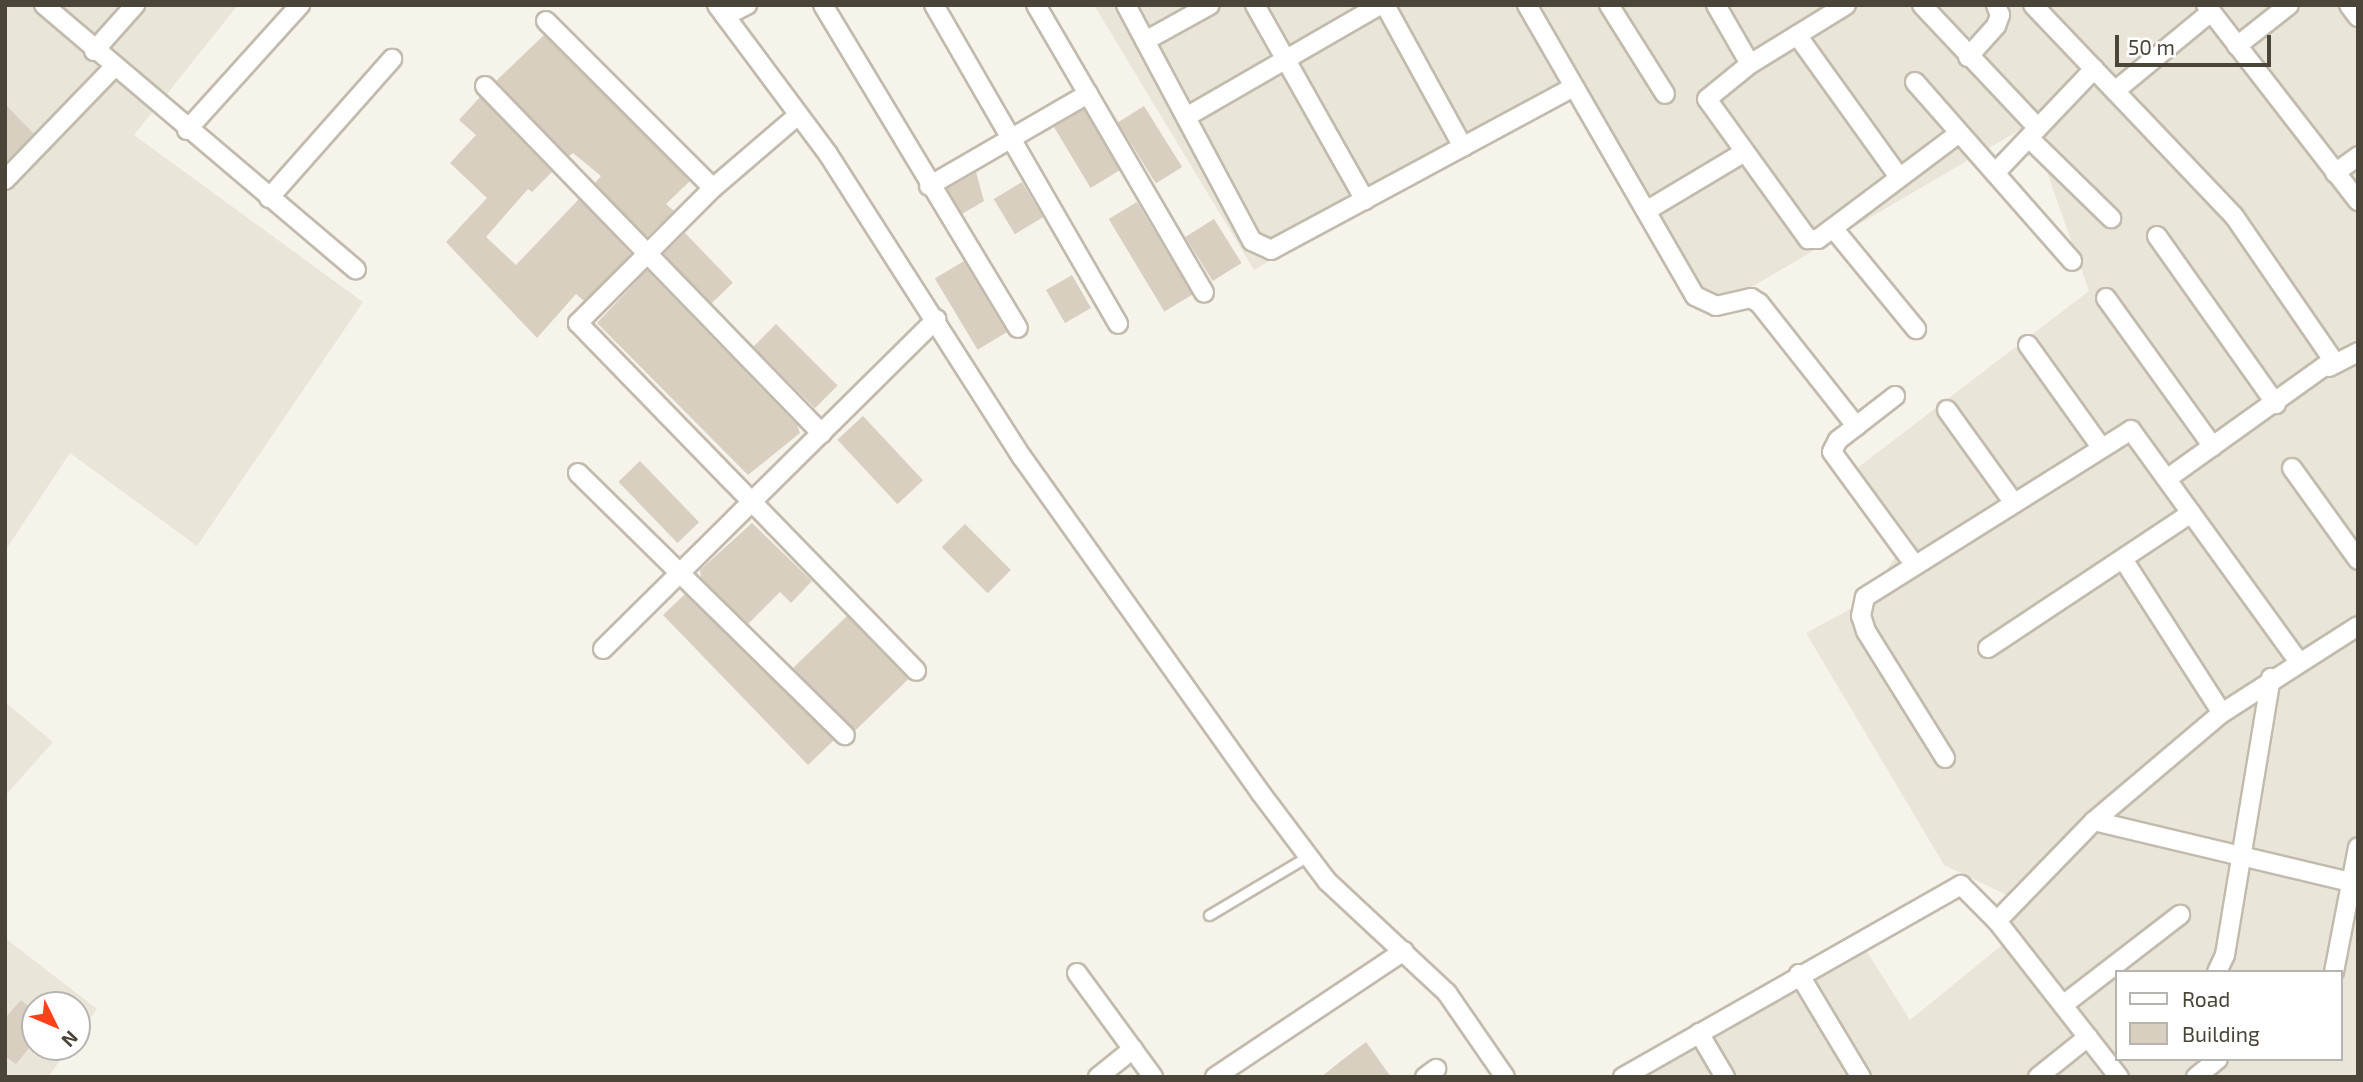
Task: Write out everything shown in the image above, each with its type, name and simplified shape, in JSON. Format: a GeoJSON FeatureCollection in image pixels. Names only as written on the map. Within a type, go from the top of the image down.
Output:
{"type":"FeatureCollection","features":[{"type":"Feature","properties":{"kind":"street"},"geometry":{"type":"LineString","coordinates":[[44,5],[113,68],[356,270]]}},
{"type":"Feature","properties":{"kind":"street"},"geometry":{"type":"LineString","coordinates":[[94,51],[135,5]]}},
{"type":"Feature","properties":{"kind":"street"},"geometry":{"type":"LineString","coordinates":[[187,130],[300,5]]}},
{"type":"Feature","properties":{"kind":"street"},"geometry":{"type":"LineString","coordinates":[[747,5],[721,10],[797,116],[828,154],[1022,457],[1327,881],[1447,993],[1505,1077]]}},
{"type":"Feature","properties":{"kind":"street"},"geometry":{"type":"LineString","coordinates":[[823,5],[929,186],[1018,327]]}},
{"type":"Feature","properties":{"kind":"street"},"geometry":{"type":"LineString","coordinates":[[934,5],[1013,137],[1118,324]]}},
{"type":"Feature","properties":{"kind":"street"},"geometry":{"type":"LineString","coordinates":[[1036,5],[1204,292]]}},
{"type":"Feature","properties":{"kind":"street"},"geometry":{"type":"LineString","coordinates":[[1125,5],[1252,241],[1271,250],[1574,87]]}},
{"type":"Feature","properties":{"kind":"street"},"geometry":{"type":"LineString","coordinates":[[1145,41],[1210,5]]}},
{"type":"Feature","properties":{"kind":"street"},"geometry":{"type":"LineString","coordinates":[[1255,5],[1365,200]]}},
{"type":"Feature","properties":{"kind":"street"},"geometry":{"type":"LineString","coordinates":[[1186,117],[1380,5]]}},
{"type":"Feature","properties":{"kind":"street"},"geometry":{"type":"LineString","coordinates":[[1385,5],[1463,147]]}},
{"type":"Feature","properties":{"kind":"street"},"geometry":{"type":"LineString","coordinates":[[1527,5],[1695,296],[1716,306],[1751,298],[1759,303],[1856,426]]}},
{"type":"Feature","properties":{"kind":"street"},"geometry":{"type":"LineString","coordinates":[[1609,5],[1665,94]]}},
{"type":"Feature","properties":{"kind":"street"},"geometry":{"type":"LineString","coordinates":[[1716,5],[1750,64]]}},
{"type":"Feature","properties":{"kind":"street"},"geometry":{"type":"LineString","coordinates":[[1846,5],[1824,11],[1797,35],[1750,64],[1707,99],[1743,153],[1808,239],[1833,228],[1959,133]]}},
{"type":"Feature","properties":{"kind":"street"},"geometry":{"type":"LineString","coordinates":[[1922,5],[2111,218]]}},
{"type":"Feature","properties":{"kind":"street"},"geometry":{"type":"LineString","coordinates":[[1968,57],[1996,26],[2000,15],[1996,5]]}},
{"type":"Feature","properties":{"kind":"street"},"geometry":{"type":"LineString","coordinates":[[2033,5],[2234,216],[2330,352],[2329,367]]}},
{"type":"Feature","properties":{"kind":"street"},"geometry":{"type":"LineString","coordinates":[[2237,46],[2289,5]]}},
{"type":"Feature","properties":{"kind":"street"},"geometry":{"type":"LineString","coordinates":[[2349,5],[2358,17]]}},
{"type":"Feature","properties":{"kind":"street"},"geometry":{"type":"LineString","coordinates":[[2115,91],[2208,8],[2358,201]]}},
{"type":"Feature","properties":{"kind":"street"},"geometry":{"type":"LineString","coordinates":[[547,21],[713,188]]}},
{"type":"Feature","properties":{"kind":"street"},"geometry":{"type":"LineString","coordinates":[[1797,35],[1899,177]]}},
{"type":"Feature","properties":{"kind":"street"},"geometry":{"type":"LineString","coordinates":[[269,198],[392,59]]}},
{"type":"Feature","properties":{"kind":"street"},"geometry":{"type":"LineString","coordinates":[[5,180],[113,68]]}},
{"type":"Feature","properties":{"kind":"street"},"geometry":{"type":"LineString","coordinates":[[1995,173],[2094,69]]}},
{"type":"Feature","properties":{"kind":"street"},"geometry":{"type":"LineString","coordinates":[[1915,82],[2072,261]]}},
{"type":"Feature","properties":{"kind":"street"},"geometry":{"type":"LineString","coordinates":[[485,86],[644,255],[822,434]]}},
{"type":"Feature","properties":{"kind":"street"},"geometry":{"type":"LineString","coordinates":[[929,186],[1088,94]]}},
{"type":"Feature","properties":{"kind":"street"},"geometry":{"type":"LineString","coordinates":[[797,116],[713,188],[578,323],[750,505],[916,671]]}},
{"type":"Feature","properties":{"kind":"street"},"geometry":{"type":"LineString","coordinates":[[1646,211],[1743,153]]}},
{"type":"Feature","properties":{"kind":"street"},"geometry":{"type":"LineString","coordinates":[[2335,173],[2358,156]]}},
{"type":"Feature","properties":{"kind":"street"},"geometry":{"type":"LineString","coordinates":[[1833,228],[1916,329]]}},
{"type":"Feature","properties":{"kind":"street"},"geometry":{"type":"LineString","coordinates":[[2157,236],[2276,404]]}},
{"type":"Feature","properties":{"kind":"street"},"geometry":{"type":"LineString","coordinates":[[2106,298],[2213,447]]}},
{"type":"Feature","properties":{"kind":"street"},"geometry":{"type":"LineString","coordinates":[[603,649],[936,319]]}},
{"type":"Feature","properties":{"kind":"street"},"geometry":{"type":"LineString","coordinates":[[2028,345],[2101,447]]}},
{"type":"Feature","properties":{"kind":"street"},"geometry":{"type":"LineString","coordinates":[[2168,478],[2329,367],[2358,352]]}},
{"type":"Feature","properties":{"kind":"street"},"geometry":{"type":"LineString","coordinates":[[1895,396],[1856,426],[1832,452],[1837,466],[1914,564]]}},
{"type":"Feature","properties":{"kind":"street"},"geometry":{"type":"LineString","coordinates":[[1947,410],[2013,502]]}},
{"type":"Feature","properties":{"kind":"street"},"geometry":{"type":"LineString","coordinates":[[1945,758],[1860,617],[1865,597],[2132,430],[2298,661]]}},
{"type":"Feature","properties":{"kind":"street"},"geometry":{"type":"LineString","coordinates":[[2292,468],[2358,560]]}},
{"type":"Feature","properties":{"kind":"street"},"geometry":{"type":"LineString","coordinates":[[578,473],[845,735]]}},
{"type":"Feature","properties":{"kind":"street"},"geometry":{"type":"LineString","coordinates":[[1988,648],[2191,513]]}},
{"type":"Feature","properties":{"kind":"street"},"geometry":{"type":"LineString","coordinates":[[2123,559],[2222,713]]}},
{"type":"Feature","properties":{"kind":"street"},"geometry":{"type":"LineString","coordinates":[[1997,921],[2094,821],[2222,713],[2298,661],[2358,625]]}},
{"type":"Feature","properties":{"kind":"street"},"geometry":{"type":"LineString","coordinates":[[2217,970],[2242,857],[2272,678]]}},
{"type":"Feature","properties":{"kind":"street"},"geometry":{"type":"LineString","coordinates":[[2094,821],[2354,884]]}},
{"type":"Feature","properties":{"kind":"street"},"geometry":{"type":"LineString","coordinates":[[2334,970],[2354,884],[2358,847]]}},
{"type":"Feature","properties":{"kind":"street"},"geometry":{"type":"LineString","coordinates":[[1623,1077],[1950,887],[1970,890],[2088,1037],[2114,1065]]}},
{"type":"Feature","properties":{"kind":"street"},"geometry":{"type":"LineString","coordinates":[[2063,1005],[2180,915]]}},
{"type":"Feature","properties":{"kind":"street"},"geometry":{"type":"LineString","coordinates":[[1215,1077],[1404,951]]}},
{"type":"Feature","properties":{"kind":"street"},"geometry":{"type":"LineString","coordinates":[[1077,973],[1153,1077]]}},
{"type":"Feature","properties":{"kind":"street"},"geometry":{"type":"LineString","coordinates":[[1799,974],[1861,1077]]}},
{"type":"Feature","properties":{"kind":"street"},"geometry":{"type":"LineString","coordinates":[[1699,1032],[1725,1077]]}},
{"type":"Feature","properties":{"kind":"street"},"geometry":{"type":"LineString","coordinates":[[2038,1077],[2088,1037]]}},
{"type":"Feature","properties":{"kind":"street"},"geometry":{"type":"LineString","coordinates":[[1098,1077],[1133,1049]]}},
{"type":"Feature","properties":{"kind":"street"},"geometry":{"type":"LineString","coordinates":[[2196,1077],[2216,1061]]}},
{"type":"Feature","properties":{"kind":"lane"},"geometry":{"type":"LineString","coordinates":[[1209,915],[1308,856]]}},
{"type":"Feature","properties":{"kind":"shaded area"},"geometry":{"type":"Polygon","coordinates":[[[5,5],[238,5],[134,135],[363,302],[197,546],[70,453],[5,551],[5,5]]]}},
{"type":"Feature","properties":{"kind":"shaded area"},"geometry":{"type":"Polygon","coordinates":[[[1094,5],[2358,5],[2358,1077],[1645,1077],[1864,947],[1910,1020],[2002,945],[2013,898],[1944,865],[1806,633],[1867,600],[1903,545],[1852,472],[2089,291],[2030,124],[1714,309],[1568,86],[1254,270],[1094,5]]]}},
{"type":"Feature","properties":{"kind":"shaded area"},"geometry":{"type":"Polygon","coordinates":[[[5,702],[53,742],[5,796],[5,702]]]}},
{"type":"Feature","properties":{"kind":"shaded area"},"geometry":{"type":"Polygon","coordinates":[[[5,938],[74,991],[21,991],[21,1061],[60,1061],[48,1077],[5,1077],[5,938]]]}},
{"type":"Feature","properties":{"kind":"shaded area"},"geometry":{"type":"Polygon","coordinates":[[[91,1004],[97,1009],[91,1017],[91,1004]]]}},
{"type":"Feature","properties":{"kind":"building"},"geometry":{"type":"Polygon","coordinates":[[[544,35],[690,181],[666,204],[674,211],[647,237],[595,183],[601,176],[573,153],[569,156],[496,81],[544,35]]]}},
{"type":"Feature","properties":{"kind":"building"},"geometry":{"type":"Polygon","coordinates":[[[480,97],[552,172],[532,192],[528,189],[486,237],[516,265],[579,199],[631,254],[584,301],[576,294],[537,338],[446,242],[487,198],[450,163],[476,135],[459,120],[480,97]]]}},
{"type":"Feature","properties":{"kind":"building"},"geometry":{"type":"Polygon","coordinates":[[[5,104],[34,134],[5,163],[5,104]]]}},
{"type":"Feature","properties":{"kind":"building"},"geometry":{"type":"Polygon","coordinates":[[[1144,106],[1182,167],[1156,183],[1118,122],[1144,106]]]}},
{"type":"Feature","properties":{"kind":"building"},"geometry":{"type":"Polygon","coordinates":[[[1084,109],[1121,170],[1091,188],[1054,127],[1084,109]]]}},
{"type":"Feature","properties":{"kind":"building"},"geometry":{"type":"Polygon","coordinates":[[[976,172],[984,201],[962,214],[947,189],[976,172]]]}},
{"type":"Feature","properties":{"kind":"building"},"geometry":{"type":"Polygon","coordinates":[[[1022,182],[1043,217],[1015,234],[994,199],[1022,182]]]}},
{"type":"Feature","properties":{"kind":"building"},"geometry":{"type":"Polygon","coordinates":[[[1137,202],[1193,295],[1164,312],[1109,219],[1137,202]]]}},
{"type":"Feature","properties":{"kind":"building"},"geometry":{"type":"Polygon","coordinates":[[[1214,219],[1242,263],[1213,281],[1185,237],[1214,219]]]}},
{"type":"Feature","properties":{"kind":"building"},"geometry":{"type":"Polygon","coordinates":[[[685,233],[733,283],[711,303],[663,254],[685,233]]]}},
{"type":"Feature","properties":{"kind":"building"},"geometry":{"type":"Polygon","coordinates":[[[964,261],[1007,332],[978,350],[935,279],[964,261]]]}},
{"type":"Feature","properties":{"kind":"building"},"geometry":{"type":"Polygon","coordinates":[[[647,270],[797,425],[800,433],[748,475],[597,323],[647,270]]]}},
{"type":"Feature","properties":{"kind":"building"},"geometry":{"type":"Polygon","coordinates":[[[1072,275],[1091,308],[1065,323],[1046,290],[1072,275]]]}},
{"type":"Feature","properties":{"kind":"building"},"geometry":{"type":"Polygon","coordinates":[[[776,324],[838,386],[815,408],[753,347],[776,324]]]}},
{"type":"Feature","properties":{"kind":"building"},"geometry":{"type":"Polygon","coordinates":[[[863,416],[923,480],[897,504],[837,440],[863,416]]]}},
{"type":"Feature","properties":{"kind":"building"},"geometry":{"type":"Polygon","coordinates":[[[640,461],[699,522],[677,543],[618,482],[640,461]]]}},
{"type":"Feature","properties":{"kind":"building"},"geometry":{"type":"Polygon","coordinates":[[[752,523],[812,581],[791,603],[780,592],[748,624],[701,578],[700,570],[752,523]]]}},
{"type":"Feature","properties":{"kind":"building"},"geometry":{"type":"Polygon","coordinates":[[[965,524],[1011,570],[988,593],[942,547],[965,524]]]}},
{"type":"Feature","properties":{"kind":"building"},"geometry":{"type":"Polygon","coordinates":[[[685,594],[834,740],[808,765],[663,615],[685,594]]]}},
{"type":"Feature","properties":{"kind":"building"},"geometry":{"type":"Polygon","coordinates":[[[847,616],[908,679],[854,731],[793,668],[847,616]]]}},
{"type":"Feature","properties":{"kind":"building"},"geometry":{"type":"Polygon","coordinates":[[[21,1000],[21,1058],[16,1064],[5,1056],[5,1018],[21,1000]]]}},
{"type":"Feature","properties":{"kind":"building"},"geometry":{"type":"Polygon","coordinates":[[[1366,1042],[1391,1077],[1321,1077],[1341,1061],[1366,1042]]]}}]}
